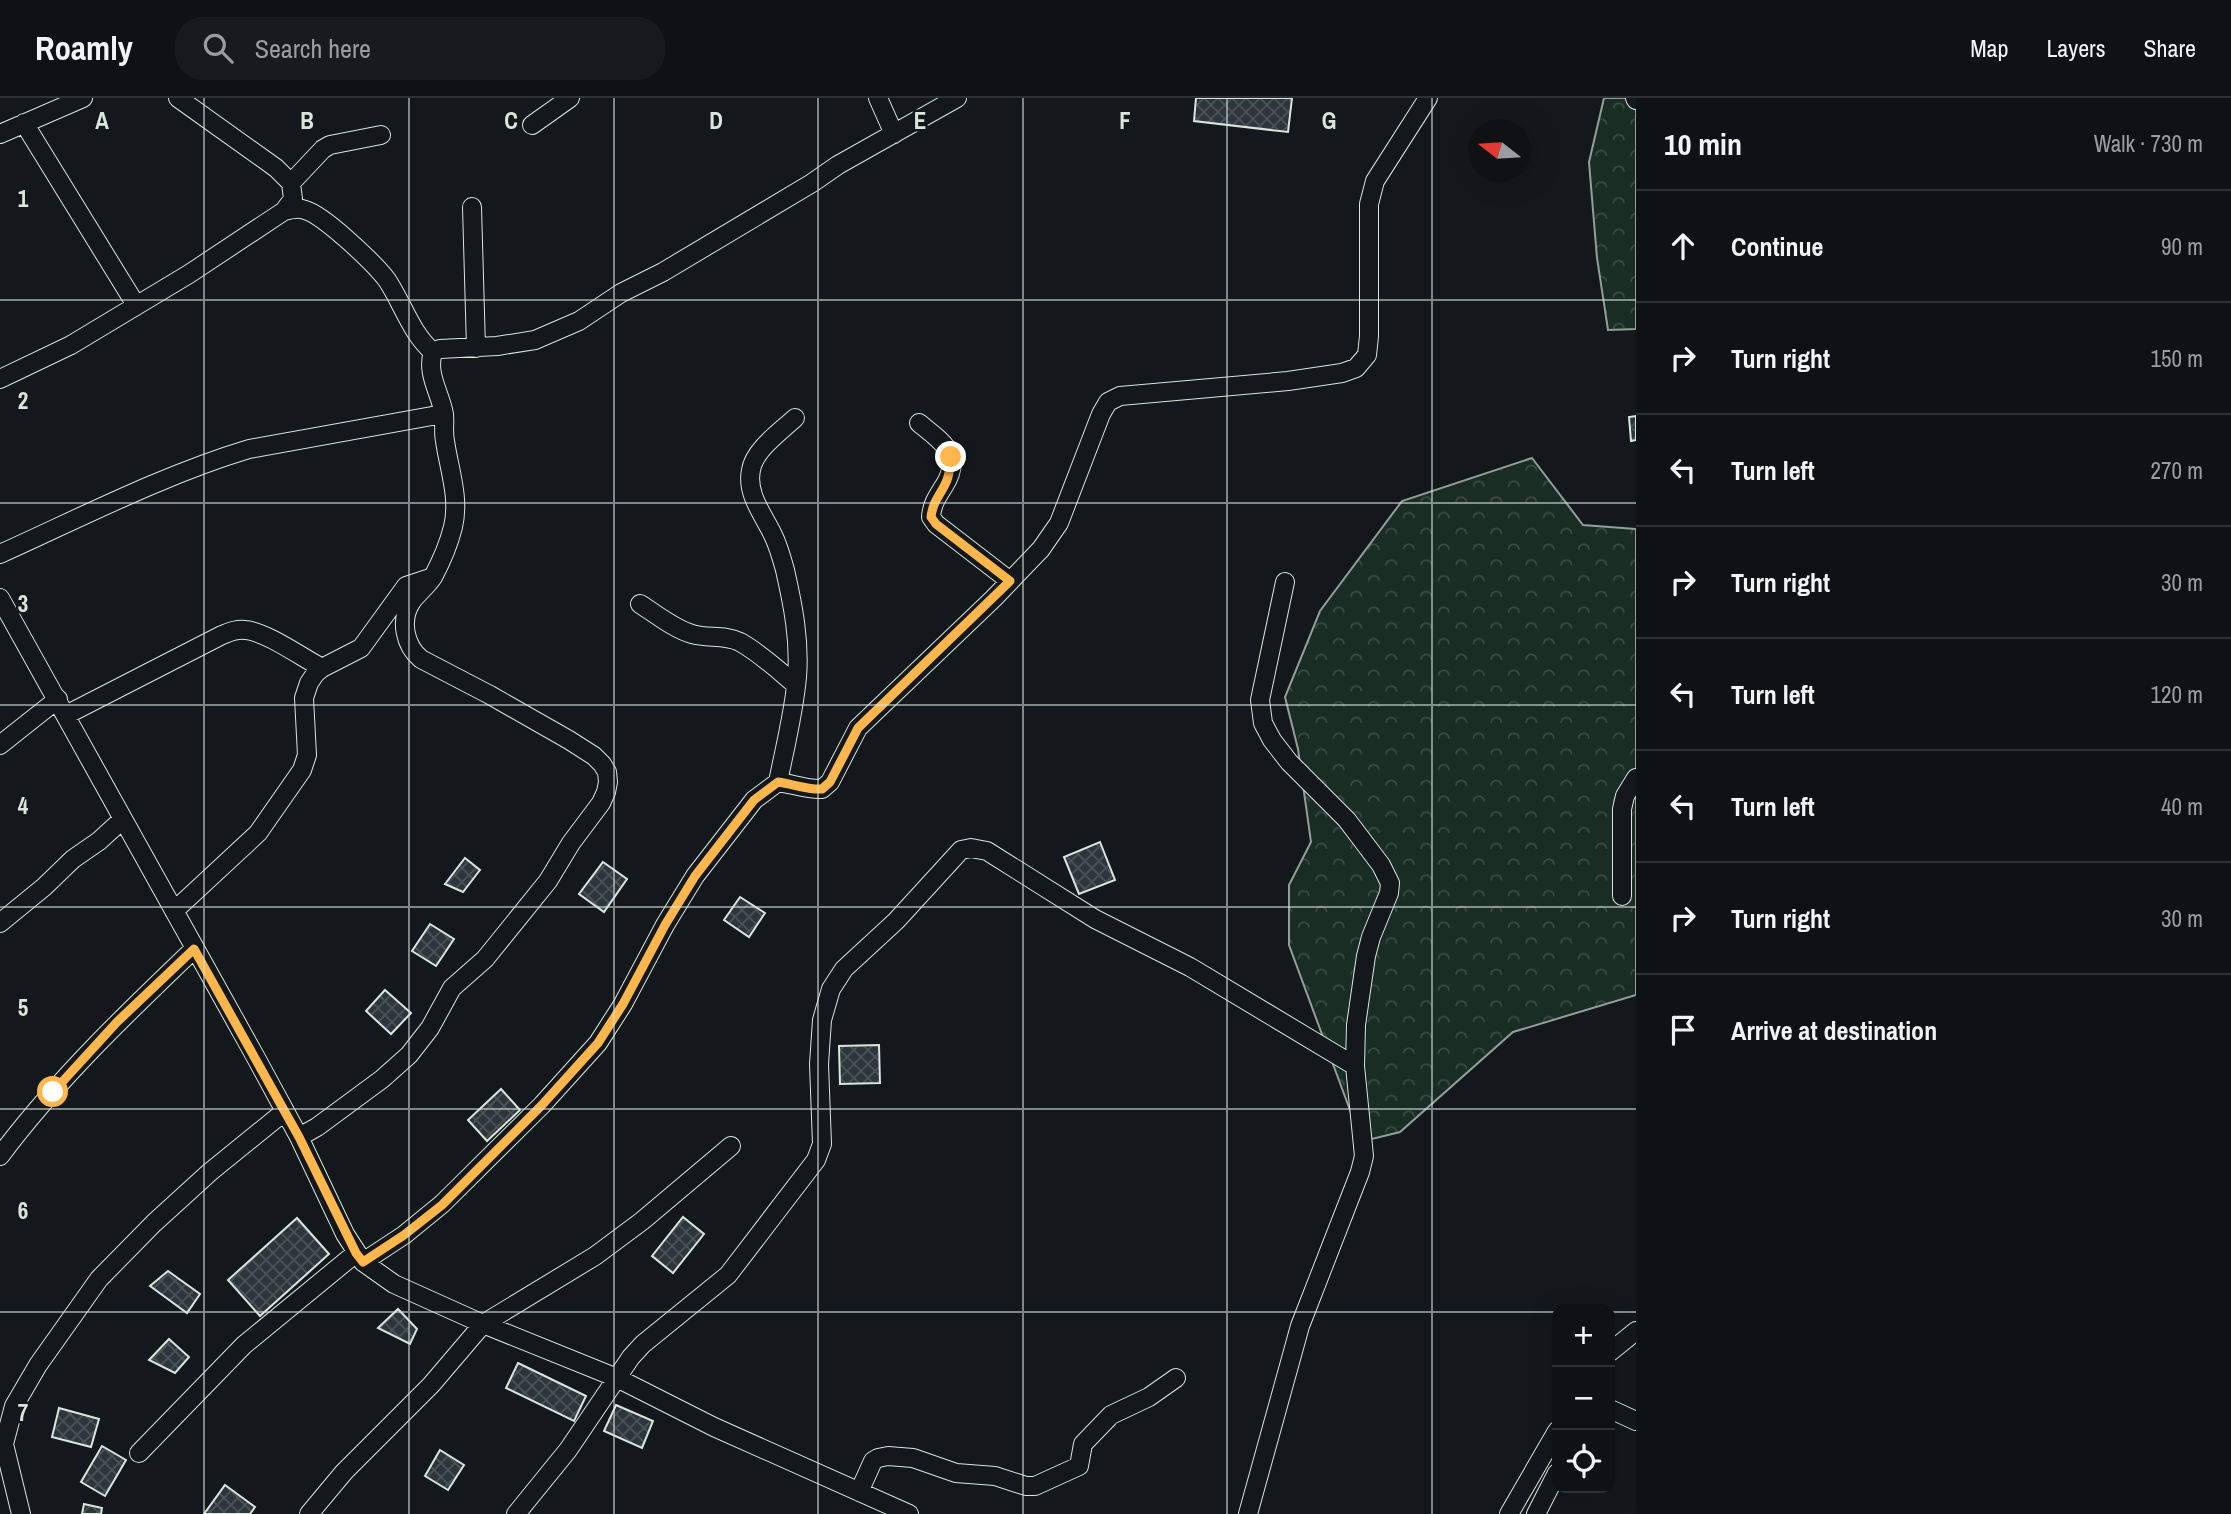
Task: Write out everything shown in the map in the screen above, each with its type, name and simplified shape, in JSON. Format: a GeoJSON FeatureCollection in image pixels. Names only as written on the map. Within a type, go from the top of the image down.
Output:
{"type":"FeatureCollection","features":[{"type":"Feature","properties":{"kind":"street"},"geometry":{"type":"LineString","coordinates":[[0,134],[83,98]]}},
{"type":"Feature","properties":{"kind":"street"},"geometry":{"type":"LineString","coordinates":[[178,98],[275,168],[291,183],[293,199],[284,211]]}},
{"type":"Feature","properties":{"kind":"street"},"geometry":{"type":"LineString","coordinates":[[532,125],[570,98]]}},
{"type":"Feature","properties":{"kind":"street"},"geometry":{"type":"LineString","coordinates":[[878,98],[894,134]]}},
{"type":"Feature","properties":{"kind":"street"},"geometry":{"type":"LineString","coordinates":[[433,352],[440,349],[477,348],[535,340],[579,320],[838,165],[957,98]]}},
{"type":"Feature","properties":{"kind":"street"},"geometry":{"type":"LineString","coordinates":[[778,782],[813,790],[822,789],[830,782],[858,728],[1041,550],[1059,523],[1108,401],[1121,396],[1288,381],[1342,373],[1356,368],[1367,355],[1369,336],[1369,204],[1375,181],[1428,98]]}},
{"type":"Feature","properties":{"kind":"street"},"geometry":{"type":"LineString","coordinates":[[23,123],[136,306]]}},
{"type":"Feature","properties":{"kind":"street"},"geometry":{"type":"LineString","coordinates":[[291,183],[330,145],[381,135]]}},
{"type":"Feature","properties":{"kind":"street"},"geometry":{"type":"LineString","coordinates":[[472,206],[477,348]]}},
{"type":"Feature","properties":{"kind":"street"},"geometry":{"type":"LineString","coordinates":[[0,379],[71,345],[284,211],[294,208],[307,210],[320,218],[373,264],[402,302],[415,333],[433,352]]}},
{"type":"Feature","properties":{"kind":"street"},"geometry":{"type":"LineString","coordinates":[[299,1137],[382,1079],[409,1055],[430,1028],[452,988],[485,959],[548,881],[571,843],[601,803],[608,782],[607,772],[594,756],[469,683],[429,664],[413,652],[407,640],[406,617],[411,603],[433,577],[453,525],[455,508],[451,470],[444,440],[443,414],[431,372],[433,352]]}},
{"type":"Feature","properties":{"kind":"street"},"geometry":{"type":"LineString","coordinates":[[0,554],[223,457],[249,449],[443,414]]}},
{"type":"Feature","properties":{"kind":"street"},"geometry":{"type":"LineString","coordinates":[[139,1453],[244,1345],[360,1257],[404,1235],[442,1205],[542,1105],[598,1043],[695,876],[754,800],[778,782],[796,685],[796,624],[785,569],[774,537],[757,507],[751,489],[750,473],[754,459],[795,418]]}},
{"type":"Feature","properties":{"kind":"street"},"geometry":{"type":"LineString","coordinates":[[919,423],[948,447],[951,457],[950,472],[932,504],[931,517],[936,524],[1010,581]]}},
{"type":"Feature","properties":{"kind":"street"},"geometry":{"type":"LineString","coordinates":[[174,911],[258,833],[302,770],[307,755],[304,698],[309,683],[322,668],[361,648],[406,586],[433,577]]}},
{"type":"Feature","properties":{"kind":"street"},"geometry":{"type":"LineString","coordinates":[[1248,1514],[1300,1326],[1364,1156],[1355,1066],[1356,1025],[1366,956],[1389,893],[1390,883],[1381,865],[1347,820],[1289,762],[1263,723],[1260,701],[1285,582]]}},
{"type":"Feature","properties":{"kind":"street"},"geometry":{"type":"LineString","coordinates":[[0,598],[255,1056],[360,1257],[394,1284],[483,1324],[617,1378],[714,1427],[909,1514]]}},
{"type":"Feature","properties":{"kind":"street"},"geometry":{"type":"LineString","coordinates":[[640,604],[689,633],[738,641],[796,685]]}},
{"type":"Feature","properties":{"kind":"street"},"geometry":{"type":"LineString","coordinates":[[0,745],[62,707],[236,630],[248,630],[262,635],[322,668]]}},
{"type":"Feature","properties":{"kind":"street"},"geometry":{"type":"LineString","coordinates":[[1622,896],[1622,809],[1625,796],[1636,778]]}},
{"type":"Feature","properties":{"kind":"street"},"geometry":{"type":"LineString","coordinates":[[0,923],[122,820]]}},
{"type":"Feature","properties":{"kind":"street"},"geometry":{"type":"LineString","coordinates":[[516,1514],[568,1450],[631,1357],[728,1275],[816,1160],[822,1144],[819,1064],[822,1020],[831,989],[845,969],[896,921],[961,850],[971,848],[988,851],[1095,919],[1190,967],[1355,1066]]}},
{"type":"Feature","properties":{"kind":"street"},"geometry":{"type":"LineString","coordinates":[[3,1143],[117,1022],[194,949]]}},
{"type":"Feature","properties":{"kind":"street"},"geometry":{"type":"LineString","coordinates":[[21,1514],[4,1444],[14,1406],[46,1354],[99,1279],[154,1223],[210,1172],[284,1112]]}},
{"type":"Feature","properties":{"kind":"street"},"geometry":{"type":"LineString","coordinates":[[309,1514],[344,1472],[431,1385],[483,1324],[595,1256],[642,1221],[731,1146]]}},
{"type":"Feature","properties":{"kind":"street"},"geometry":{"type":"LineString","coordinates":[[1615,1348],[1636,1331]]}},
{"type":"Feature","properties":{"kind":"street"},"geometry":{"type":"LineString","coordinates":[[859,1492],[873,1461],[888,1456],[913,1458],[956,1473],[995,1476],[1026,1486],[1041,1485],[1079,1466],[1086,1440],[1111,1415],[1149,1397],[1175,1378]]}},
{"type":"Feature","properties":{"kind":"street"},"geometry":{"type":"LineString","coordinates":[[1615,1411],[1636,1421]]}},
{"type":"Feature","properties":{"kind":"street"},"geometry":{"type":"LineString","coordinates":[[1509,1514],[1552,1440]]}},
{"type":"Feature","properties":{"kind":"street"},"geometry":{"type":"LineString","coordinates":[[1536,1514],[1552,1483]]}},
{"type":"Feature","properties":{"kind":"green space"},"geometry":{"type":"Polygon","coordinates":[[[1604,98],[1636,98],[1636,329],[1608,330],[1597,258],[1589,162],[1604,98]]]}},
{"type":"Feature","properties":{"kind":"green space"},"geometry":{"type":"Polygon","coordinates":[[[1532,458],[1583,525],[1636,529],[1636,995],[1513,1032],[1400,1132],[1372,1139],[1354,1121],[1289,945],[1289,885],[1311,842],[1298,749],[1285,697],[1320,611],[1402,501],[1532,458]]]}},
{"type":"Feature","properties":{"kind":"building"},"geometry":{"type":"Polygon","coordinates":[[[1196,98],[1292,98],[1288,132],[1194,121],[1196,98]]]}},
{"type":"Feature","properties":{"kind":"building"},"geometry":{"type":"Polygon","coordinates":[[[1636,416],[1636,440],[1631,441],[1629,417],[1636,416]]]}},
{"type":"Feature","properties":{"kind":"building"},"geometry":{"type":"Polygon","coordinates":[[[1100,842],[1115,880],[1079,894],[1064,857],[1100,842]]]}},
{"type":"Feature","properties":{"kind":"building"},"geometry":{"type":"Polygon","coordinates":[[[465,858],[480,870],[463,892],[445,884],[465,858]]]}},
{"type":"Feature","properties":{"kind":"building"},"geometry":{"type":"Polygon","coordinates":[[[603,862],[627,879],[604,912],[579,894],[603,862]]]}},
{"type":"Feature","properties":{"kind":"building"},"geometry":{"type":"Polygon","coordinates":[[[740,897],[765,913],[749,937],[724,920],[740,897]]]}},
{"type":"Feature","properties":{"kind":"building"},"geometry":{"type":"Polygon","coordinates":[[[430,924],[454,939],[436,966],[412,951],[430,924]]]}},
{"type":"Feature","properties":{"kind":"building"},"geometry":{"type":"Polygon","coordinates":[[[385,990],[411,1013],[391,1034],[366,1011],[385,990]]]}},
{"type":"Feature","properties":{"kind":"building"},"geometry":{"type":"Polygon","coordinates":[[[879,1045],[880,1083],[840,1084],[839,1046],[879,1045]]]}},
{"type":"Feature","properties":{"kind":"building"},"geometry":{"type":"Polygon","coordinates":[[[501,1089],[520,1110],[487,1141],[468,1120],[501,1089]]]}},
{"type":"Feature","properties":{"kind":"building"},"geometry":{"type":"Polygon","coordinates":[[[683,1217],[704,1234],[673,1273],[652,1256],[683,1217]]]}},
{"type":"Feature","properties":{"kind":"building"},"geometry":{"type":"Polygon","coordinates":[[[297,1218],[329,1254],[260,1316],[228,1280],[297,1218]]]}},
{"type":"Feature","properties":{"kind":"building"},"geometry":{"type":"Polygon","coordinates":[[[168,1271],[200,1294],[187,1313],[150,1286],[168,1271]]]}},
{"type":"Feature","properties":{"kind":"building"},"geometry":{"type":"Polygon","coordinates":[[[398,1309],[417,1329],[410,1344],[378,1328],[398,1309]]]}},
{"type":"Feature","properties":{"kind":"building"},"geometry":{"type":"Polygon","coordinates":[[[169,1339],[189,1357],[175,1373],[149,1360],[169,1339]]]}},
{"type":"Feature","properties":{"kind":"building"},"geometry":{"type":"Polygon","coordinates":[[[518,1363],[586,1396],[574,1421],[506,1388],[518,1363]]]}},
{"type":"Feature","properties":{"kind":"building"},"geometry":{"type":"Polygon","coordinates":[[[616,1405],[653,1421],[642,1448],[604,1431],[616,1405]]]}},
{"type":"Feature","properties":{"kind":"building"},"geometry":{"type":"Polygon","coordinates":[[[59,1408],[99,1419],[91,1447],[52,1437],[59,1408]]]}},
{"type":"Feature","properties":{"kind":"building"},"geometry":{"type":"Polygon","coordinates":[[[102,1446],[126,1460],[105,1496],[81,1482],[102,1446]]]}},
{"type":"Feature","properties":{"kind":"building"},"geometry":{"type":"Polygon","coordinates":[[[440,1450],[464,1465],[448,1490],[425,1476],[440,1450]]]}},
{"type":"Feature","properties":{"kind":"building"},"geometry":{"type":"Polygon","coordinates":[[[225,1485],[255,1507],[250,1514],[204,1514],[225,1485]]]}},
{"type":"Feature","properties":{"kind":"building"},"geometry":{"type":"Polygon","coordinates":[[[84,1504],[102,1508],[101,1514],[82,1514],[84,1504]]]}},
{"type":"Feature","properties":{"kind":"route"},"geometry":{"type":"LineString","coordinates":[[53,1092],[117,1022],[194,949],[299,1137],[345,1234],[363,1262],[421,1223],[480,1169],[598,1043],[695,876],[754,800],[778,782],[813,790],[822,789],[830,782],[858,728],[1010,581],[936,524],[931,517],[932,504],[950,472],[951,457]]}}]}
